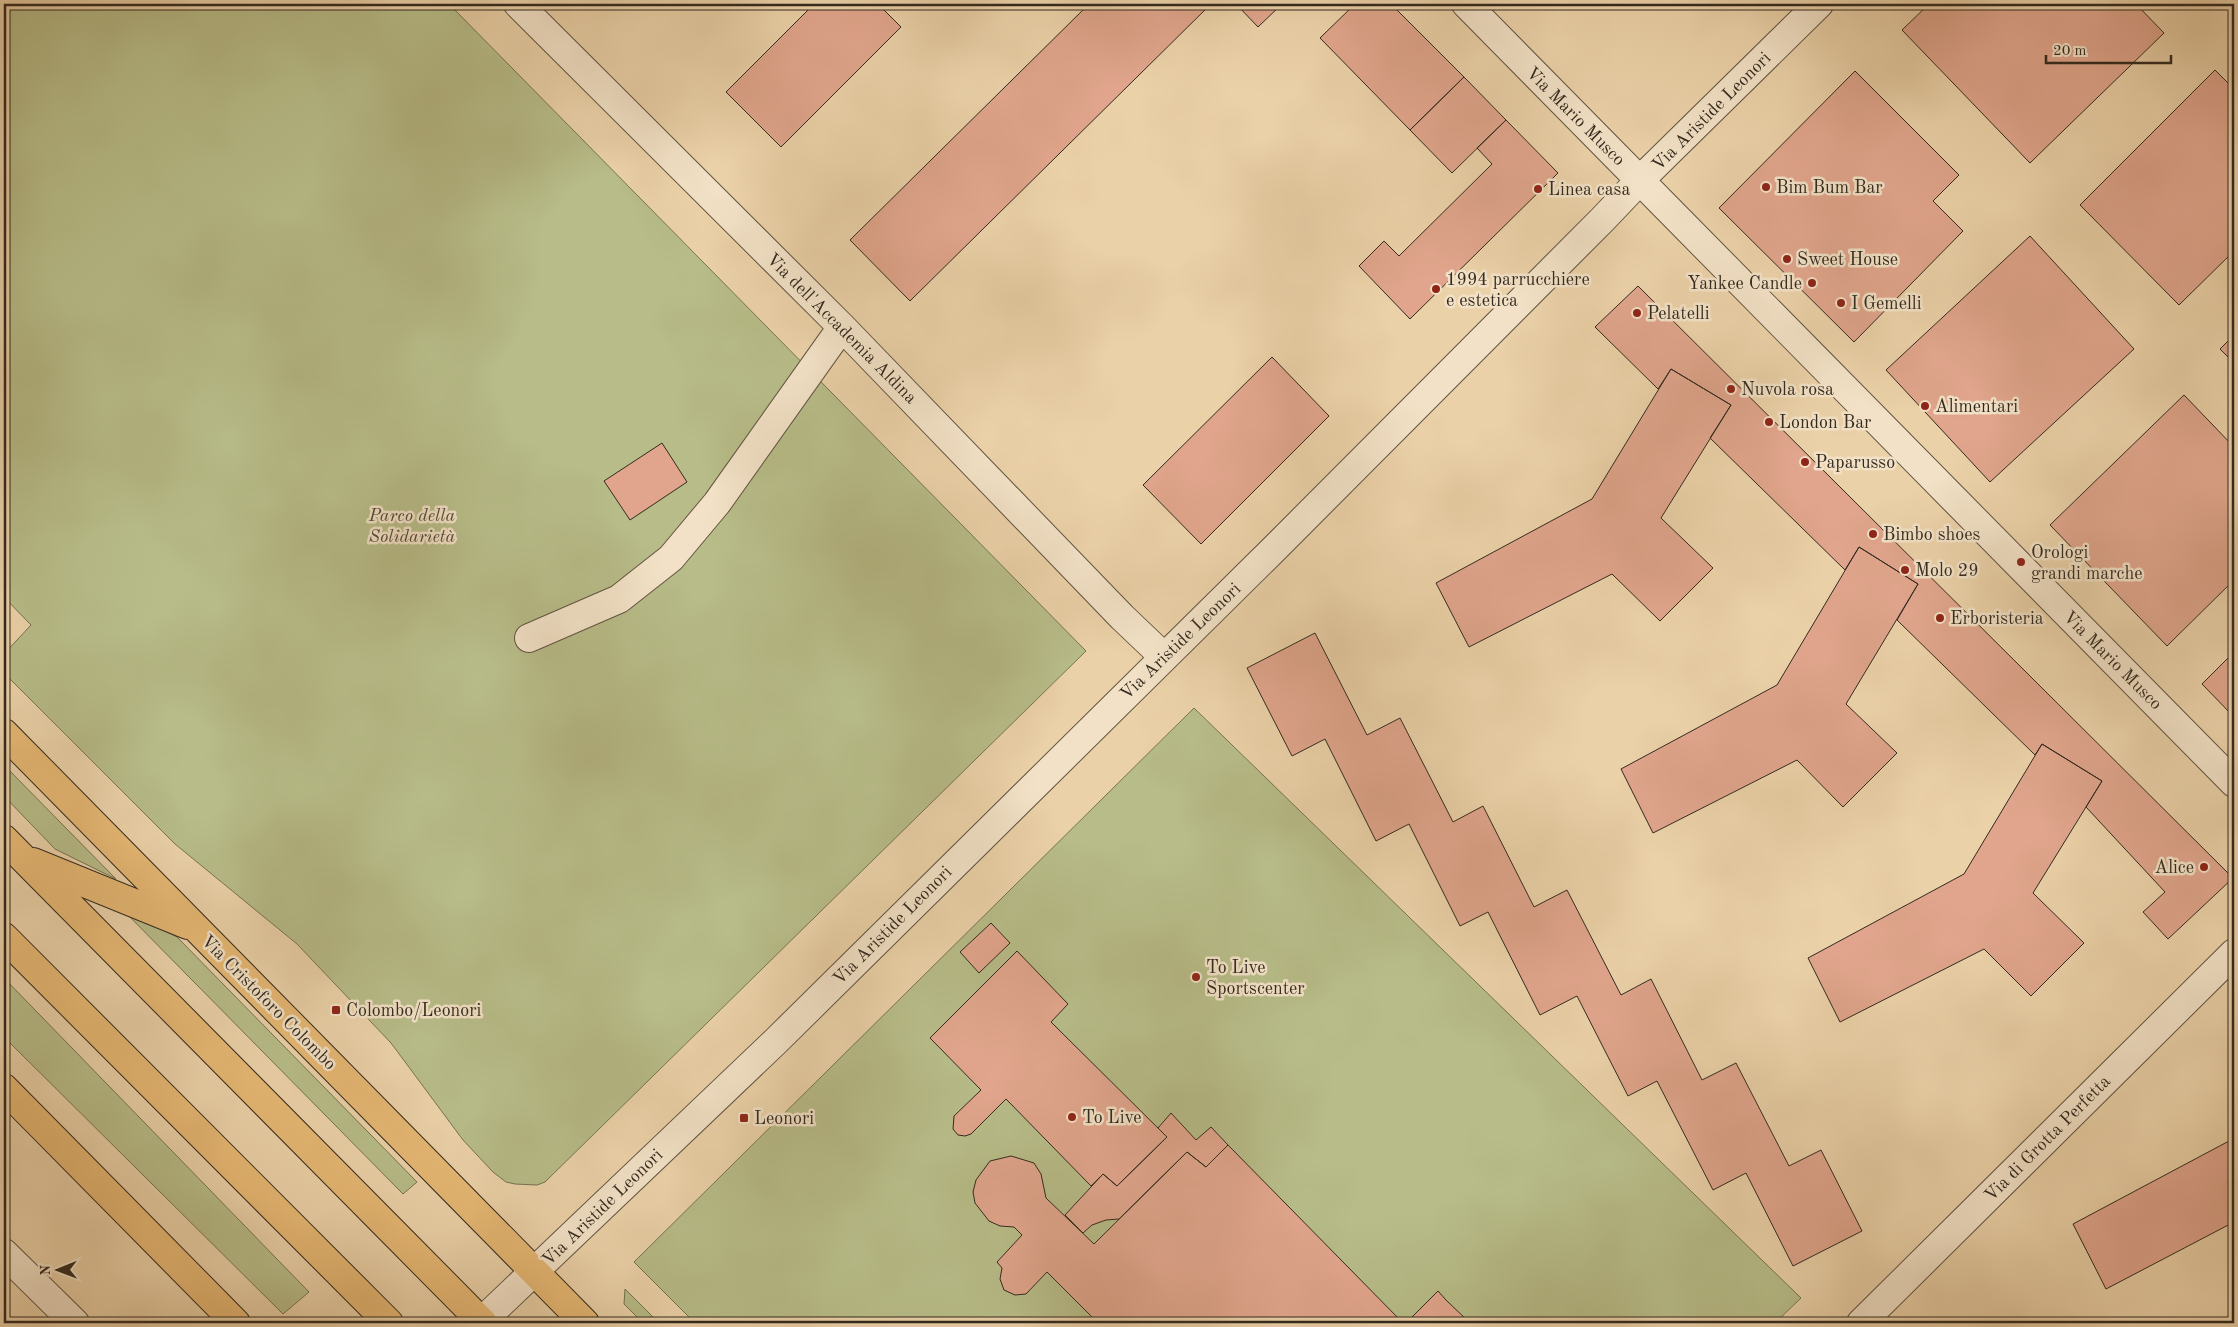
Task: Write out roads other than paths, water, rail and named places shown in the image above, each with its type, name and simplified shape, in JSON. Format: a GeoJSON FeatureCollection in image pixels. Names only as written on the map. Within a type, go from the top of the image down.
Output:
{"type":"FeatureCollection","features":[{"type":"Feature","properties":{"kind":"main road","name":"Via Cristoforo Colombo"},"geometry":{"type":"LineString","coordinates":[[4,733],[585,1323]]}},
{"type":"Feature","properties":{"kind":"main road"},"geometry":{"type":"LineString","coordinates":[[13,849],[198,930]]}},
{"type":"Feature","properties":{"kind":"main road"},"geometry":{"type":"LineString","coordinates":[[13,849],[482,1323]]}},
{"type":"Feature","properties":{"kind":"main road"},"geometry":{"type":"LineString","coordinates":[[4,937],[389,1323]]}},
{"type":"Feature","properties":{"kind":"main road"},"geometry":{"type":"LineString","coordinates":[[4,1088],[236,1323]]}},
{"type":"Feature","properties":{"kind":"street","name":"Via dell'Accademia Aldina"},"geometry":{"type":"LineString","coordinates":[[518,4],[842,327],[1122,617],[1164,656]]}},
{"type":"Feature","properties":{"kind":"street","name":"Via Mario Musco"},"geometry":{"type":"LineString","coordinates":[[1466,4],[1656,194],[2234,783]]}},
{"type":"Feature","properties":{"kind":"street","name":"Via Aristide Leonori"},"geometry":{"type":"LineString","coordinates":[[535,1271],[776,1041],[1326,497],[1604,219],[1640,180],[1819,4]]}},
{"type":"Feature","properties":{"kind":"street"},"geometry":{"type":"LineString","coordinates":[[529,638],[619,599],[671,558],[717,503],[842,327]]}},
{"type":"Feature","properties":{"kind":"street","name":"Via di Grotta Perfetta"},"geometry":{"type":"LineString","coordinates":[[1861,1323],[2234,952]]}},
{"type":"Feature","properties":{"kind":"street"},"geometry":{"type":"LineString","coordinates":[[4,1253],[74,1323]]}},
{"type":"Feature","properties":{"kind":"street"},"geometry":{"type":"LineString","coordinates":[[482,1323],[535,1271]]}},
{"type":"Feature","properties":{"kind":"place","name":"Bim Bum Bar"},"geometry":{"type":"Point","coordinates":[1766,187]}},
{"type":"Feature","properties":{"kind":"place","name":"Linea casa"},"geometry":{"type":"Point","coordinates":[1538,189]}},
{"type":"Feature","properties":{"kind":"place","name":"Sweet House"},"geometry":{"type":"Point","coordinates":[1787,259]}},
{"type":"Feature","properties":{"kind":"place","name":"Yankee Candle"},"geometry":{"type":"Point","coordinates":[1812,283]}},
{"type":"Feature","properties":{"kind":"place","name":"1994 parrucchiere e estetica"},"geometry":{"type":"Point","coordinates":[1436,289]}},
{"type":"Feature","properties":{"kind":"place","name":"I Gemelli"},"geometry":{"type":"Point","coordinates":[1841,303]}},
{"type":"Feature","properties":{"kind":"place","name":"Pelatelli"},"geometry":{"type":"Point","coordinates":[1637,313]}},
{"type":"Feature","properties":{"kind":"place","name":"Nuvola rosa"},"geometry":{"type":"Point","coordinates":[1731,389]}},
{"type":"Feature","properties":{"kind":"place","name":"Alimentari"},"geometry":{"type":"Point","coordinates":[1925,406]}},
{"type":"Feature","properties":{"kind":"place","name":"London Bar"},"geometry":{"type":"Point","coordinates":[1769,422]}},
{"type":"Feature","properties":{"kind":"place","name":"Paparusso"},"geometry":{"type":"Point","coordinates":[1805,462]}},
{"type":"Feature","properties":{"kind":"place","name":"Bimbo shoes"},"geometry":{"type":"Point","coordinates":[1873,534]}},
{"type":"Feature","properties":{"kind":"place","name":"Orologi grandi marche"},"geometry":{"type":"Point","coordinates":[2021,562]}},
{"type":"Feature","properties":{"kind":"place","name":"Molo 29"},"geometry":{"type":"Point","coordinates":[1905,570]}},
{"type":"Feature","properties":{"kind":"place","name":"Erboristeria"},"geometry":{"type":"Point","coordinates":[1940,618]}},
{"type":"Feature","properties":{"kind":"place","name":"Alice"},"geometry":{"type":"Point","coordinates":[2204,867]}},
{"type":"Feature","properties":{"kind":"place","name":"To Live Sportscenter"},"geometry":{"type":"Point","coordinates":[1196,977]}},
{"type":"Feature","properties":{"kind":"place","name":"Colombo/Leonori"},"geometry":{"type":"Point","coordinates":[336,1010]}},
{"type":"Feature","properties":{"kind":"place","name":"To Live"},"geometry":{"type":"Point","coordinates":[1072,1117]}},
{"type":"Feature","properties":{"kind":"place","name":"Leonori"},"geometry":{"type":"Point","coordinates":[744,1118]}},
{"type":"Feature","properties":{"kind":"park label","name":"Parco della Solidarietà"},"geometry":{"type":"Point","coordinates":[412,525]}}]}
